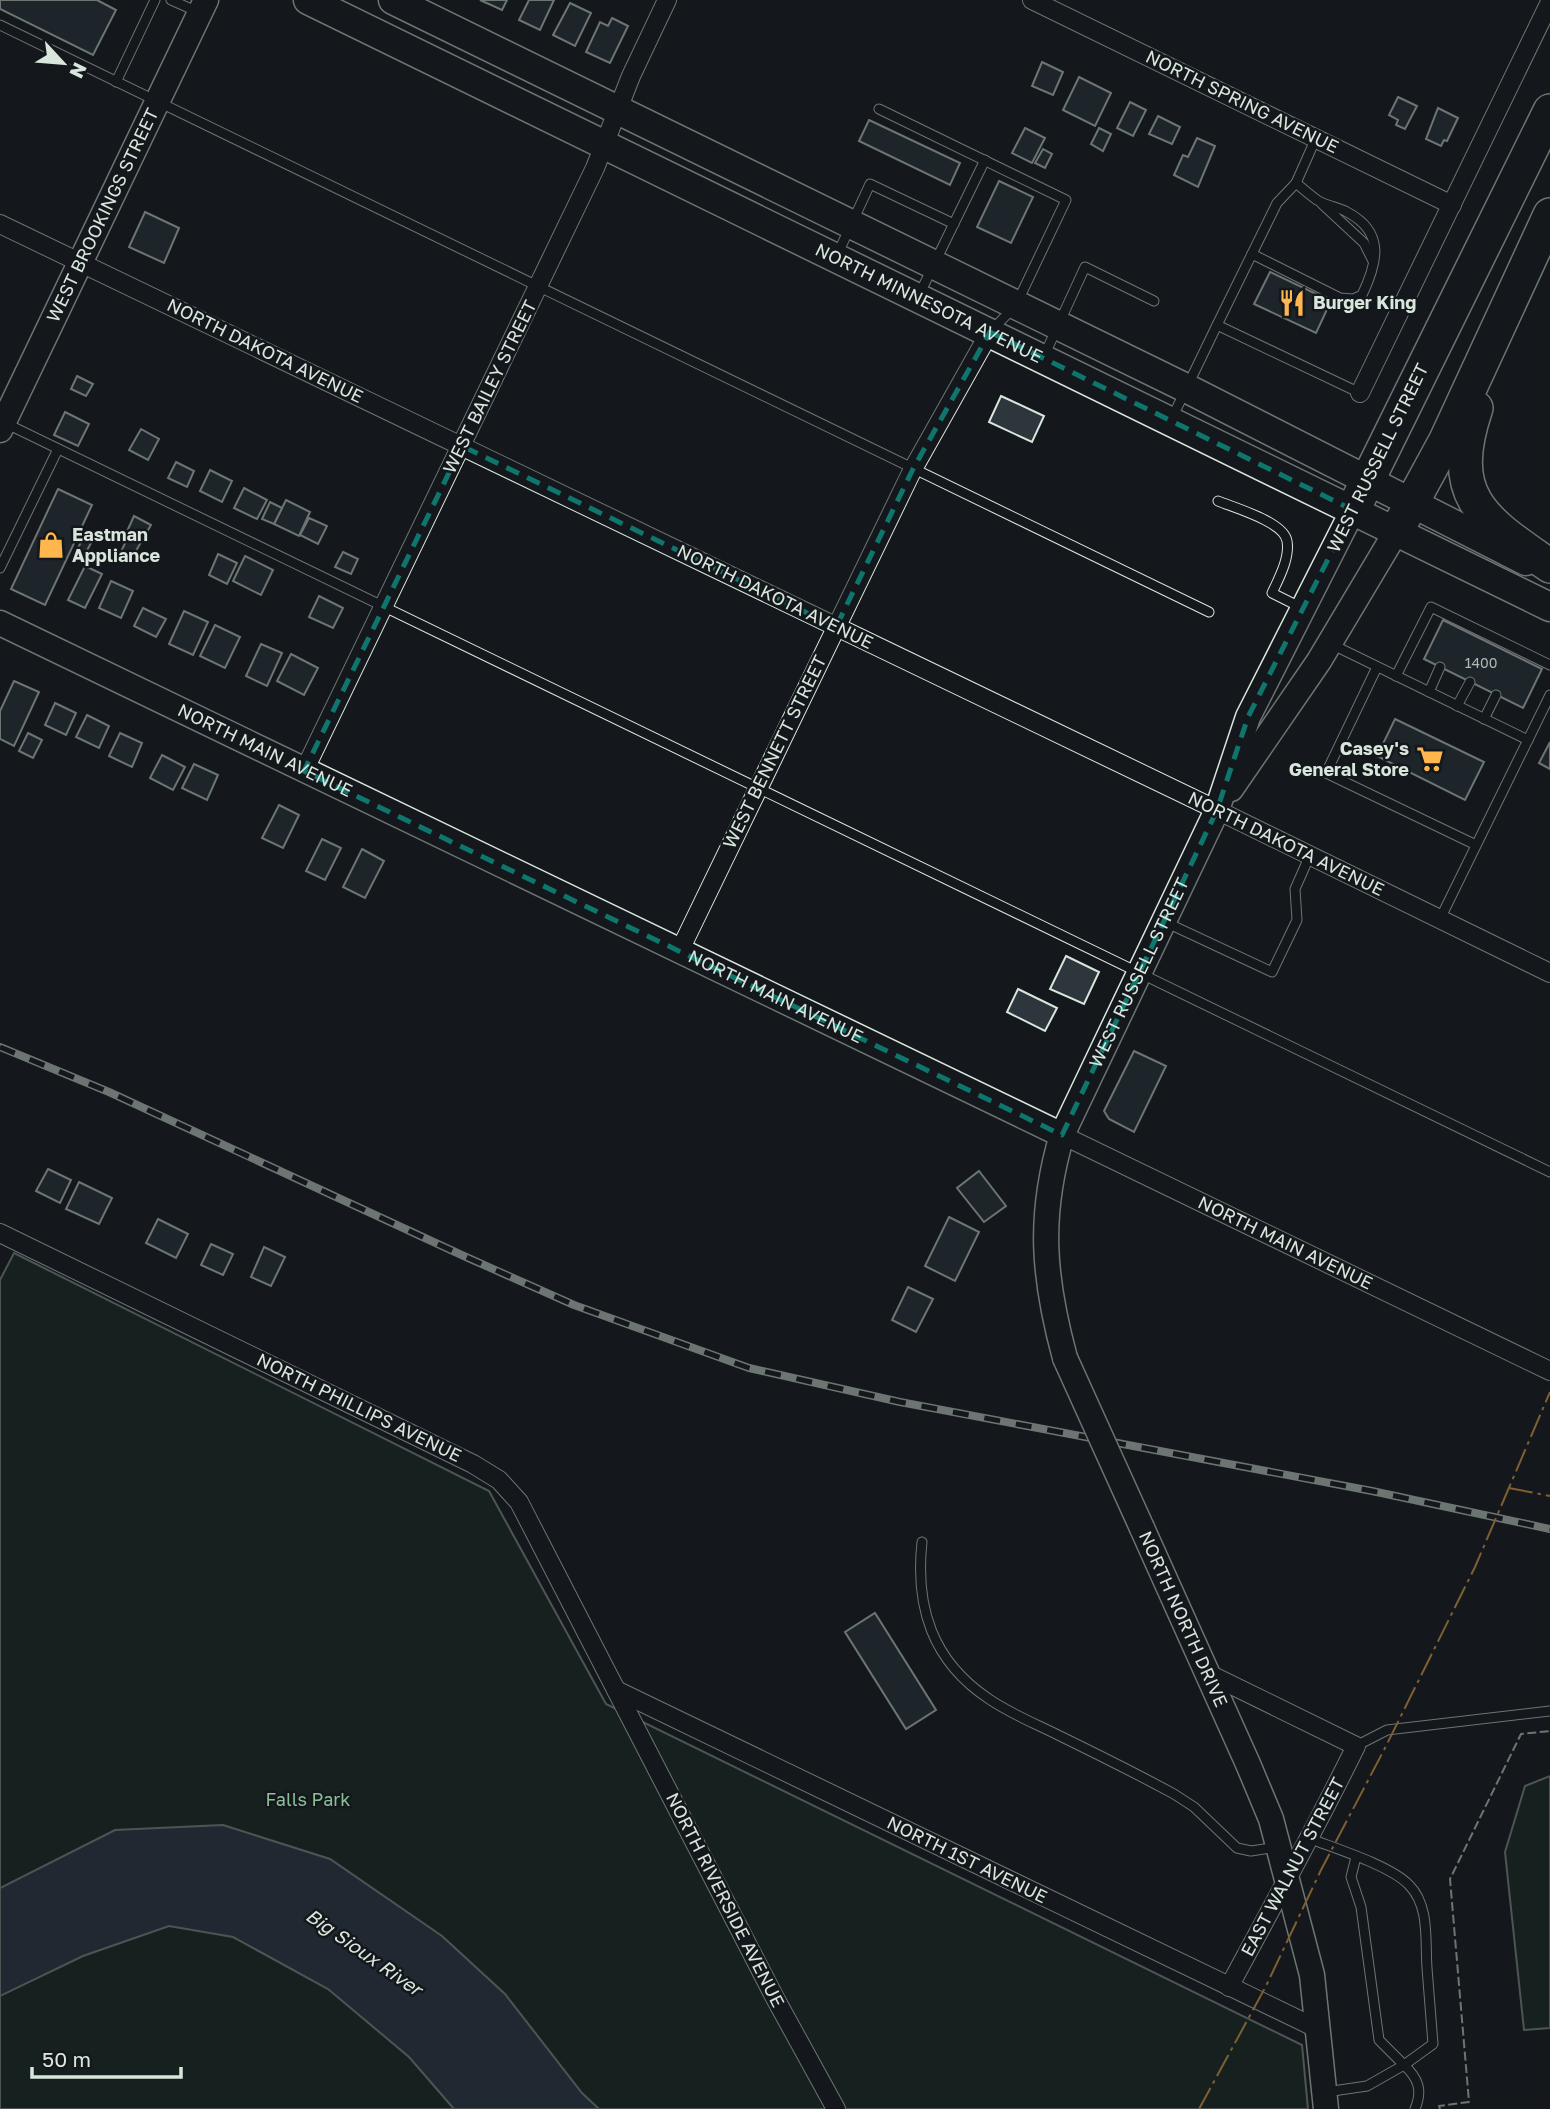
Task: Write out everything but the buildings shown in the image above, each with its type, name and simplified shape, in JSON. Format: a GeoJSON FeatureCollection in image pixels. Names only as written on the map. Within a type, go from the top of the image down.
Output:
{"type":"FeatureCollection","features":[{"type":"Feature","properties":{"kind":"highway","name":"WEST RUSSELL STREET"},"geometry":{"type":"LineString","coordinates":[[1353,510],[1550,111]]}},
{"type":"Feature","properties":{"kind":"highway","name":"WEST RUSSELL STREET"},"geometry":{"type":"LineString","coordinates":[[1405,518],[1446,440],[1550,215]]}},
{"type":"Feature","properties":{"kind":"highway"},"geometry":{"type":"LineString","coordinates":[[1516,290],[1470,426],[1465,473],[1473,498],[1497,529],[1550,566]]}},
{"type":"Feature","properties":{"kind":"main road","name":"NORTH MINNESOTA AVENUE"},"geometry":{"type":"LineString","coordinates":[[308,0],[604,142],[1353,510],[1405,518],[1550,574]]}},
{"type":"Feature","properties":{"kind":"main road","name":"NORTH MINNESOTA AVENUE"},"geometry":{"type":"LineString","coordinates":[[393,0],[1186,388],[1368,480],[1405,518],[1550,607]]}},
{"type":"Feature","properties":{"kind":"main road","name":"WEST BROOKINGS STREET"},"geometry":{"type":"LineString","coordinates":[[1,424],[203,7]]}},
{"type":"Feature","properties":{"kind":"main road","name":"WEST RUSSELL STREET"},"geometry":{"type":"LineString","coordinates":[[1217,810],[1248,717],[1353,510]]}},
{"type":"Feature","properties":{"kind":"main road","name":"WEST RUSSELL STREET"},"geometry":{"type":"LineString","coordinates":[[1062,1135],[1217,810],[1329,643],[1405,518]]}},
{"type":"Feature","properties":{"kind":"main road","name":"NORTH MAIN AVENUE"},"geometry":{"type":"LineString","coordinates":[[0,623],[1062,1135]]}},
{"type":"Feature","properties":{"kind":"main road","name":"NORTH NORTH DRIVE"},"geometry":{"type":"LineString","coordinates":[[1062,1135],[1051,1170],[1045,1244],[1052,1310],[1065,1358],[1271,1819],[1312,1975],[1325,2101]]}},
{"type":"Feature","properties":{"kind":"street","name":"WEST BAILEY STREET"},"geometry":{"type":"LineString","coordinates":[[304,771],[595,168],[617,111],[667,0]]}},
{"type":"Feature","properties":{"kind":"street","name":"NORTH SPRING AVENUE"},"geometry":{"type":"LineString","coordinates":[[1032,0],[1452,205]]}},
{"type":"Feature","properties":{"kind":"street"},"geometry":{"type":"LineString","coordinates":[[1360,393],[1550,2]]}},
{"type":"Feature","properties":{"kind":"street","name":"NORTH DAKOTA AVENUE"},"geometry":{"type":"LineString","coordinates":[[0,224],[1550,972]]}},
{"type":"Feature","properties":{"kind":"street","name":"WEST BENNETT STREET"},"geometry":{"type":"LineString","coordinates":[[680,950],[913,469],[990,332]]}},
{"type":"Feature","properties":{"kind":"street","name":"NORTH MAIN AVENUE"},"geometry":{"type":"LineString","coordinates":[[1062,1135],[1550,1371]]}},
{"type":"Feature","properties":{"kind":"street","name":"NORTH PHILLIPS AVENUE"},"geometry":{"type":"LineString","coordinates":[[0,1233],[473,1464],[499,1480],[519,1502],[616,1690]]}},
{"type":"Feature","properties":{"kind":"street"},"geometry":{"type":"LineString","coordinates":[[1207,1673],[1356,1746]]}},
{"type":"Feature","properties":{"kind":"street","name":"NORTH 1ST AVENUE"},"geometry":{"type":"LineString","coordinates":[[616,1690],[1318,2029]]}},
{"type":"Feature","properties":{"kind":"street","name":"NORTH RIVERSIDE AVENUE"},"geometry":{"type":"LineString","coordinates":[[616,1690],[768,1986],[836,2109]]}},
{"type":"Feature","properties":{"kind":"street","name":"EAST WALNUT STREET"},"geometry":{"type":"LineString","coordinates":[[1229,1987],[1311,1839],[1356,1746]]}},
{"type":"Feature","properties":{"kind":"lane"},"geometry":{"type":"LineString","coordinates":[[116,82],[155,0]]}},
{"type":"Feature","properties":{"kind":"lane"},"geometry":{"type":"LineString","coordinates":[[172,0],[203,7]]}},
{"type":"Feature","properties":{"kind":"lane"},"geometry":{"type":"LineString","coordinates":[[0,25],[1209,612]]}},
{"type":"Feature","properties":{"kind":"lane"},"geometry":{"type":"LineString","coordinates":[[879,109],[1066,200],[1016,305],[990,332]]}},
{"type":"Feature","properties":{"kind":"lane"},"geometry":{"type":"LineString","coordinates":[[1171,421],[1277,203],[1296,183],[1316,138]]}},
{"type":"Feature","properties":{"kind":"lane"},"geometry":{"type":"LineString","coordinates":[[918,296],[985,160]]}},
{"type":"Feature","properties":{"kind":"lane"},"geometry":{"type":"LineString","coordinates":[[1296,183],[1364,243],[1374,263]]}},
{"type":"Feature","properties":{"kind":"lane"},"geometry":{"type":"LineString","coordinates":[[836,257],[870,184],[954,224]]}},
{"type":"Feature","properties":{"kind":"lane"},"geometry":{"type":"LineString","coordinates":[[1252,254],[1340,298],[1353,299],[1362,295],[1372,274],[1375,246],[1366,224],[1346,211],[1318,201]]}},
{"type":"Feature","properties":{"kind":"lane"},"geometry":{"type":"LineString","coordinates":[[1043,358],[1085,267],[1154,301]]}},
{"type":"Feature","properties":{"kind":"lane"},"geometry":{"type":"LineString","coordinates":[[1217,325],[1360,393]]}},
{"type":"Feature","properties":{"kind":"lane"},"geometry":{"type":"LineString","coordinates":[[1,424],[58,449],[1550,1172]]}},
{"type":"Feature","properties":{"kind":"lane"},"geometry":{"type":"LineString","coordinates":[[0,568],[58,449]]}},
{"type":"Feature","properties":{"kind":"lane"},"geometry":{"type":"LineString","coordinates":[[1218,501],[1278,527],[1287,540],[1284,565],[1272,593],[1303,608]]}},
{"type":"Feature","properties":{"kind":"lane"},"geometry":{"type":"LineString","coordinates":[[1396,676],[1431,607],[1462,626],[1550,665]]}},
{"type":"Feature","properties":{"kind":"lane"},"geometry":{"type":"LineString","coordinates":[[1329,643],[1528,740]]}},
{"type":"Feature","properties":{"kind":"lane"},"geometry":{"type":"LineString","coordinates":[[1377,667],[1326,773],[1476,845]]}},
{"type":"Feature","properties":{"kind":"lane"},"geometry":{"type":"LineString","coordinates":[[1429,692],[1440,667]]}},
{"type":"Feature","properties":{"kind":"lane"},"geometry":{"type":"LineString","coordinates":[[1457,706],[1469,682]]}},
{"type":"Feature","properties":{"kind":"lane"},"geometry":{"type":"LineString","coordinates":[[1484,719],[1496,695]]}},
{"type":"Feature","properties":{"kind":"lane"},"geometry":{"type":"LineString","coordinates":[[1440,919],[1550,695]]}},
{"type":"Feature","properties":{"kind":"lane"},"geometry":{"type":"LineString","coordinates":[[1163,921],[1272,972],[1297,920],[1295,888],[1310,855]]}},
{"type":"Feature","properties":{"kind":"lane"},"geometry":{"type":"LineString","coordinates":[[922,1542],[919,1566],[922,1602],[929,1629],[952,1666],[987,1698],[1174,1794],[1194,1807],[1237,1847],[1251,1851],[1279,1847]]}},
{"type":"Feature","properties":{"kind":"lane"},"geometry":{"type":"LineString","coordinates":[[1356,1746],[1387,1730],[1550,1711]]}},
{"type":"Feature","properties":{"kind":"lane"},"geometry":{"type":"LineString","coordinates":[[1311,1839],[1391,1872],[1408,1883],[1416,1893],[1422,1907],[1426,1931],[1433,2045],[1404,2066],[1367,2086],[1325,2101]]}},
{"type":"Feature","properties":{"kind":"lane"},"geometry":{"type":"LineString","coordinates":[[1356,1857],[1351,1877],[1356,1897],[1362,1907],[1379,2040],[1417,2077],[1420,2094],[1415,2109]]}},
{"type":"Feature","properties":{"kind":"highlighted area"},"geometry":{"type":"Polygon","coordinates":[[[990,332],[1353,510],[1248,717],[1217,810],[1062,1135],[304,771],[462,446],[836,627],[913,469],[990,332]]]}},
{"type":"Feature","properties":{"kind":"green space","name":"Falls Park"},"geometry":{"type":"Polygon","coordinates":[[[14,1253],[489,1491],[606,1704],[1302,2045],[1308,2109],[0,2109],[0,1280],[14,1253]]]}},
{"type":"Feature","properties":{"kind":"green space"},"geometry":{"type":"Polygon","coordinates":[[[1550,1776],[1550,2028],[1524,2030],[1505,1852],[1525,1786],[1550,1776]]]}},
{"type":"Feature","properties":{"kind":"water","name":"Big Sioux River"},"geometry":{"type":"Polygon","coordinates":[[[223,1825],[330,1859],[442,1936],[505,1994],[582,2093],[599,2109],[454,2109],[409,2057],[328,1989],[233,1937],[169,1926],[83,1956],[0,1996],[0,1888],[115,1830],[223,1825]]]}},
{"type":"Feature","properties":{"kind":"railway"},"geometry":{"type":"LineString","coordinates":[[0,1047],[109,1092],[574,1305],[749,1368],[900,1402],[1372,1491],[1550,1529]]}},
{"type":"Feature","properties":{"kind":"fence"},"geometry":{"type":"LineString","coordinates":[[1440,2109],[1439,2106],[1469,2102],[1450,1879],[1521,1734],[1550,1731]]}},
{"type":"Feature","properties":{"kind":"power"},"geometry":{"type":"LineString","coordinates":[[1199,2109],[1266,1986],[1321,1870],[1475,1567],[1550,1392]]}},
{"type":"Feature","properties":{"kind":"power"},"geometry":{"type":"LineString","coordinates":[[1509,1488],[1550,1496]]}},
{"type":"Feature","properties":{"kind":"place","name":"Burger King"},"geometry":{"type":"Point","coordinates":[1292,303]}},
{"type":"Feature","properties":{"kind":"place","name":"Eastman Appliance"},"geometry":{"type":"Point","coordinates":[51,545]}},
{"type":"Feature","properties":{"kind":"place","name":"Casey's General Store"},"geometry":{"type":"Point","coordinates":[1430,759]}}]}
